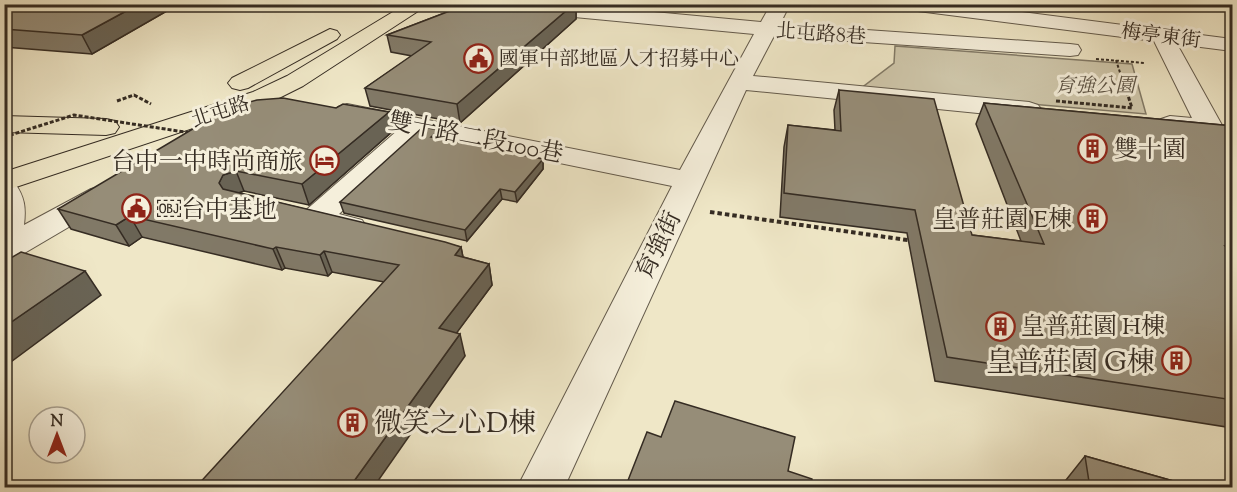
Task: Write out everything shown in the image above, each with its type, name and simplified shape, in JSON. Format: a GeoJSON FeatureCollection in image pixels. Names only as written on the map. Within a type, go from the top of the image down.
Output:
{"type":"FeatureCollection","features":[{"type":"Feature","properties":{"kind":"main road","name":"北屯路"},"geometry":{"type":"LineString","coordinates":[[4,159],[209,96],[244,81],[383,4]]}},
{"type":"Feature","properties":{"kind":"main road","name":"北屯路"},"geometry":{"type":"LineString","coordinates":[[4,182],[262,97],[295,81],[420,4]]}},
{"type":"Feature","properties":{"kind":"main road"},"geometry":{"type":"LineString","coordinates":[[4,124],[106,127]]}},
{"type":"Feature","properties":{"kind":"street","name":"北屯路8巷"},"geometry":{"type":"LineString","coordinates":[[501,4],[774,17],[1070,50]]}},
{"type":"Feature","properties":{"kind":"street","name":"梅亭東街"},"geometry":{"type":"LineString","coordinates":[[910,4],[1010,11],[1233,45]]}},
{"type":"Feature","properties":{"kind":"street","name":"育強街"},"geometry":{"type":"LineString","coordinates":[[540,488],[738,82],[774,17]]}},
{"type":"Feature","properties":{"kind":"street"},"geometry":{"type":"LineString","coordinates":[[1151,122],[1210,127],[1161,35]]}},
{"type":"Feature","properties":{"kind":"street"},"geometry":{"type":"LineString","coordinates":[[738,82],[1057,113]]}},
{"type":"Feature","properties":{"kind":"street","name":"雙十路二段100巷"},"geometry":{"type":"LineString","coordinates":[[262,97],[419,125],[683,194]]}},
{"type":"Feature","properties":{"kind":"street"},"geometry":{"type":"LineString","coordinates":[[164,157],[262,97]]}},
{"type":"Feature","properties":{"kind":"street"},"geometry":{"type":"LineString","coordinates":[[316,218],[419,125]]}},
{"type":"Feature","properties":{"kind":"street"},"geometry":{"type":"LineString","coordinates":[[5,250],[123,182]]}},
{"type":"Feature","properties":{"kind":"street"},"geometry":{"type":"LineString","coordinates":[[4,188],[11,206],[5,250]]}},
{"type":"Feature","properties":{"kind":"street"},"geometry":{"type":"LineString","coordinates":[[285,212],[373,232]]}},
{"type":"Feature","properties":{"kind":"path"},"geometry":{"type":"LineString","coordinates":[[134,95],[163,110]]}},
{"type":"Feature","properties":{"kind":"path"},"geometry":{"type":"LineString","coordinates":[[4,137],[74,115],[195,134]]}},
{"type":"Feature","properties":{"kind":"path"},"geometry":{"type":"LineString","coordinates":[[683,194],[915,242]]}},
{"type":"Feature","properties":{"kind":"green space","name":"育強公園"},"geometry":{"type":"Polygon","coordinates":[[[895,46],[1132,64],[1146,114],[860,89],[894,63],[895,46]]]}},
{"type":"Feature","properties":{"kind":"building"},"geometry":{"type":"Polygon","coordinates":[[[4,4],[139,4],[82,35],[4,29],[4,4]]]}},
{"type":"Feature","properties":{"kind":"building","name":"國軍中部地區人才招募中心"},"geometry":{"type":"Polygon","coordinates":[[[468,4],[574,4],[457,104],[365,88],[431,42],[387,35],[468,4]]]}},
{"type":"Feature","properties":{"kind":"building"},"geometry":{"type":"Polygon","coordinates":[[[839,90],[934,99],[972,235],[1044,244],[984,103],[1233,126],[1233,247],[1225,246],[1233,256],[1233,400],[947,357],[915,210],[784,193],[788,125],[841,131],[839,90]]]}},
{"type":"Feature","properties":{"kind":"building"},"geometry":{"type":"Polygon","coordinates":[[[283,98],[336,108],[343,104],[389,112],[302,184],[236,171],[223,175],[219,183],[223,189],[445,242],[461,247],[455,255],[489,264],[439,328],[460,334],[349,488],[195,488],[399,265],[324,251],[320,255],[276,247],[273,249],[130,216],[116,225],[58,209],[228,108],[257,100],[283,98]]]}},
{"type":"Feature","properties":{"kind":"building"},"geometry":{"type":"Polygon","coordinates":[[[423,127],[439,130],[431,137],[543,159],[515,192],[500,189],[465,230],[340,202],[423,127]]]}},
{"type":"Feature","properties":{"kind":"building"},"geometry":{"type":"Polygon","coordinates":[[[21,252],[85,271],[4,327],[4,262],[21,252]]]}},
{"type":"Feature","properties":{"kind":"building"},"geometry":{"type":"Polygon","coordinates":[[[675,401],[795,437],[788,471],[812,479],[811,488],[625,488],[647,432],[661,437],[675,401]]]}},
{"type":"Feature","properties":{"kind":"building"},"geometry":{"type":"Polygon","coordinates":[[[1085,456],[1198,488],[1090,488],[1085,456]]]}},
{"type":"Feature","properties":{"kind":"place","name":"國軍中部地區人才招募中心"},"geometry":{"type":"Point","coordinates":[478,58]}},
{"type":"Feature","properties":{"kind":"place","name":"雙十園"},"geometry":{"type":"Point","coordinates":[1093,149]}},
{"type":"Feature","properties":{"kind":"place","name":"台中一中時尚商旅"},"geometry":{"type":"Point","coordinates":[324,161]}},
{"type":"Feature","properties":{"kind":"place","name":"￼台中基地"},"geometry":{"type":"Point","coordinates":[136,209]}},
{"type":"Feature","properties":{"kind":"place","name":"皇普莊園 E棟"},"geometry":{"type":"Point","coordinates":[1093,219]}},
{"type":"Feature","properties":{"kind":"place","name":"皇普莊園 H棟"},"geometry":{"type":"Point","coordinates":[1000,326]}},
{"type":"Feature","properties":{"kind":"place","name":"皇普莊園 G棟"},"geometry":{"type":"Point","coordinates":[1176,361]}},
{"type":"Feature","properties":{"kind":"place","name":"微笑之心D棟"},"geometry":{"type":"Point","coordinates":[353,422]}}]}
